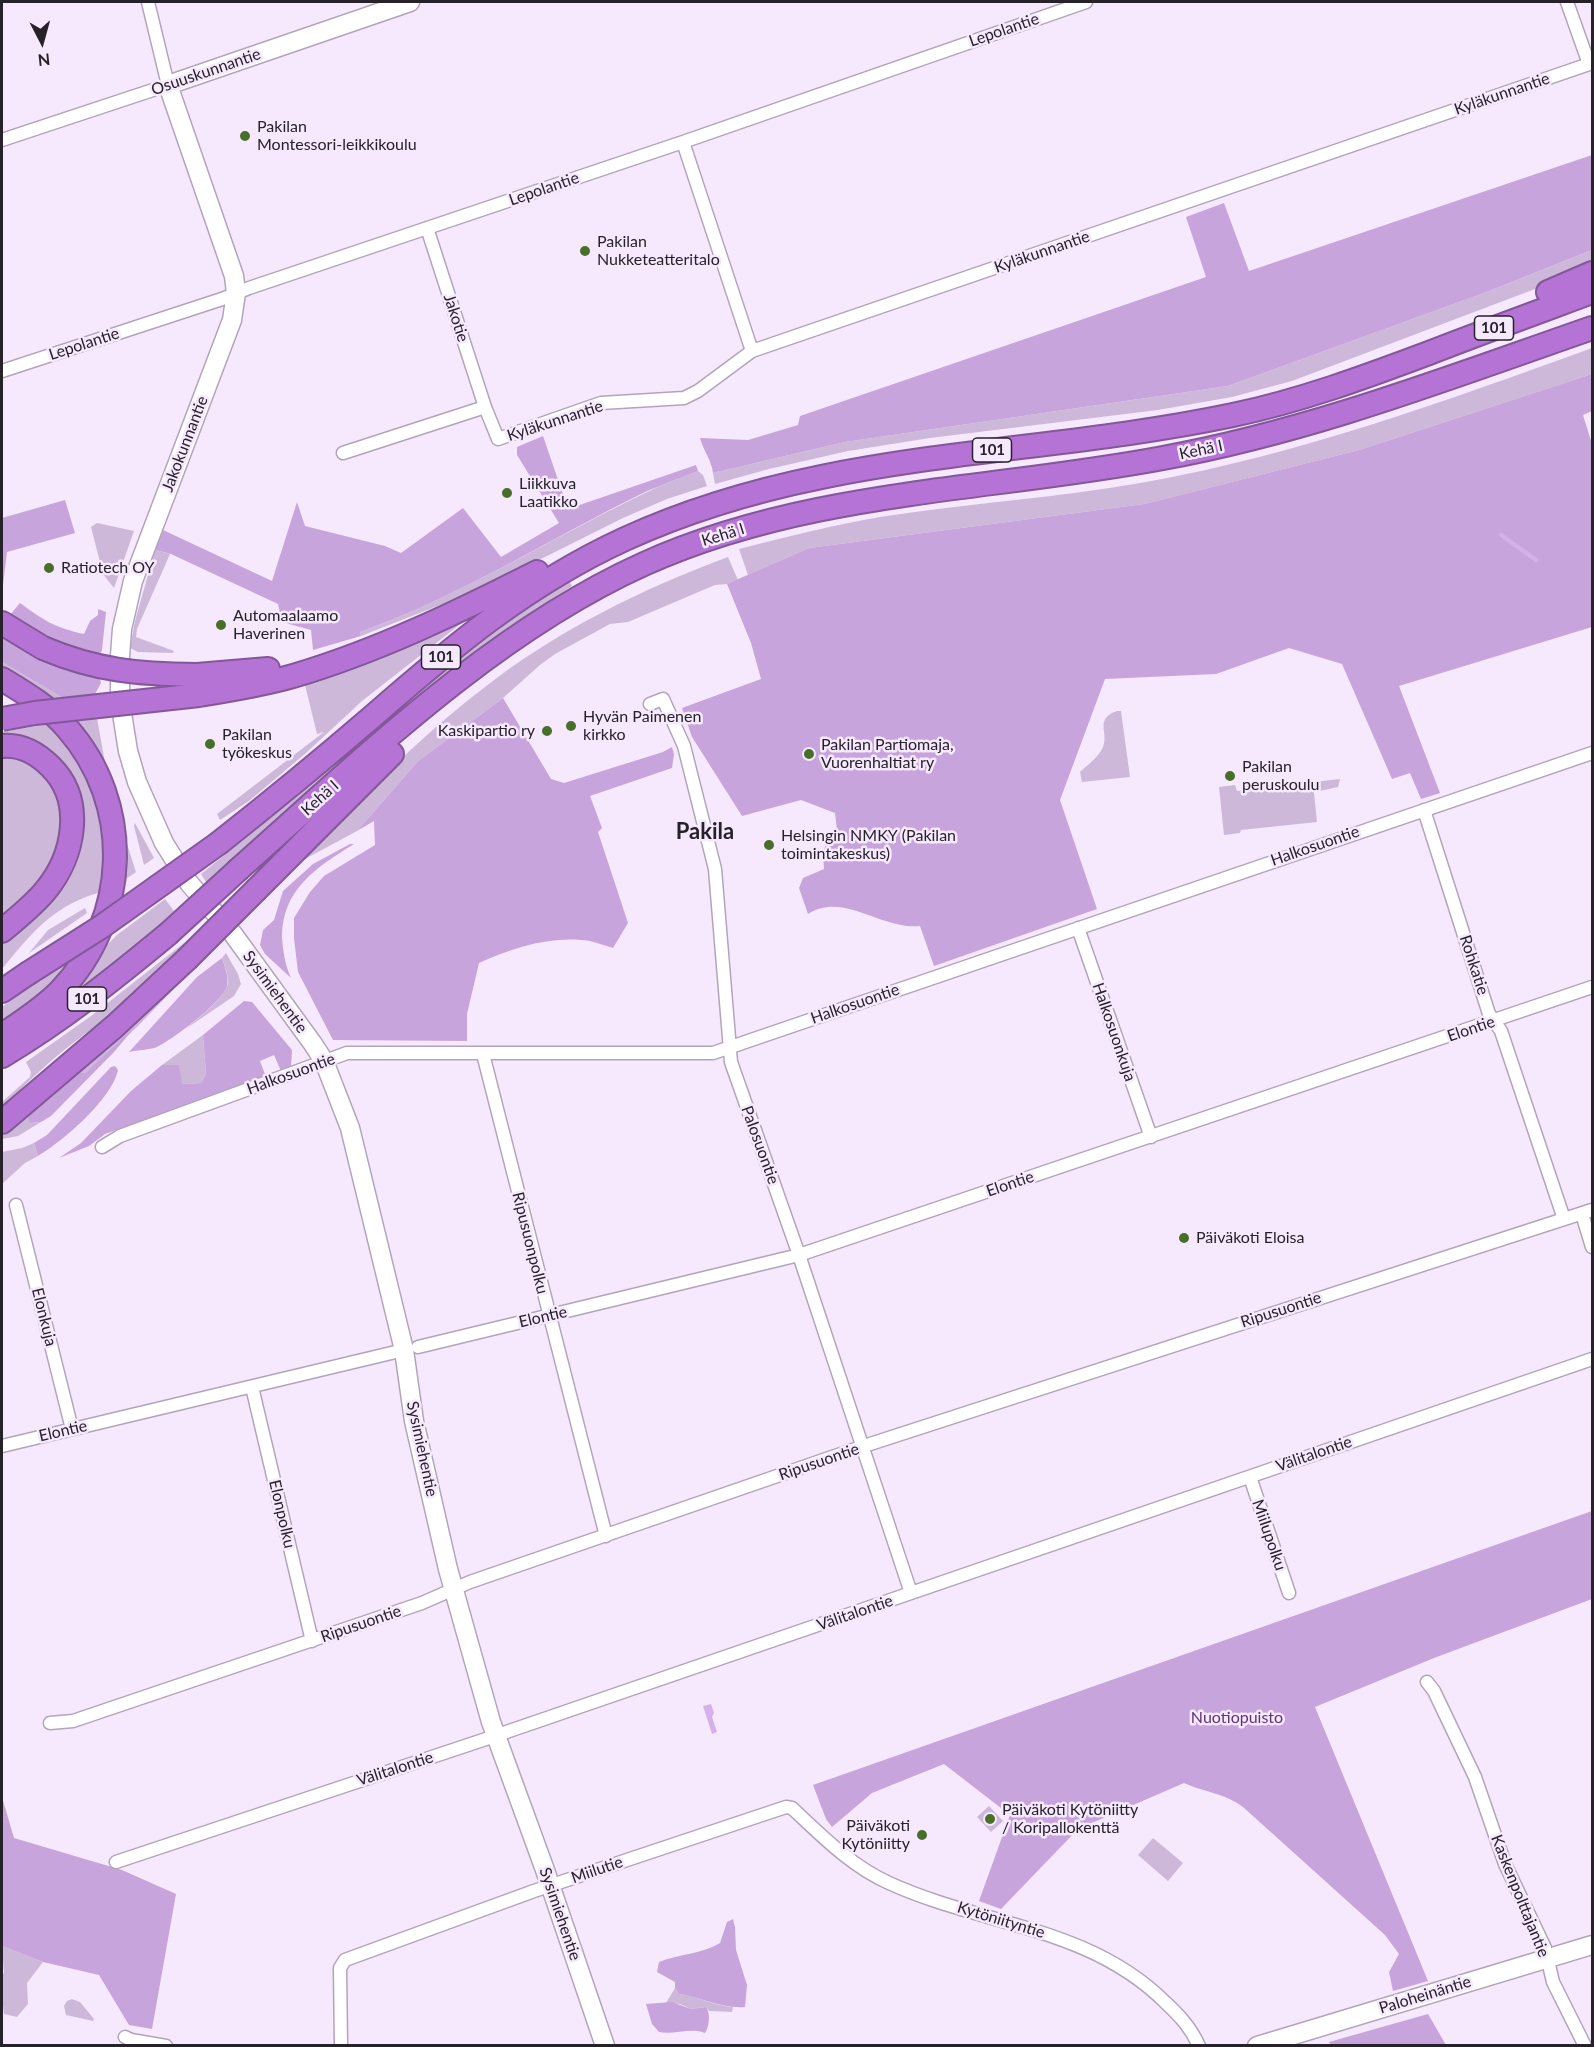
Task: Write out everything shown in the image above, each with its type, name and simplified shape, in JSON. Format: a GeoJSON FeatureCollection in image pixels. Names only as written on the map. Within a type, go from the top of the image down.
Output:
{"type":"FeatureCollection","features":[{"type":"Feature","properties":{"kind":"highway"},"geometry":{"type":"LineString","coordinates":[[1395,365],[1520,304],[1593,273]]}},
{"type":"Feature","properties":{"kind":"highway","name":"Kehä I"},"geometry":{"type":"LineString","coordinates":[[2,990],[110,920],[219,843],[309,770],[425,670],[508,605],[573,565],[621,541],[688,512],[773,487],[850,470],[1160,428],[1297,399],[1593,292]]}},
{"type":"Feature","properties":{"kind":"highway","name":"Kehä I"},"geometry":{"type":"LineString","coordinates":[[2,1056],[96,993],[168,934],[401,726],[443,692],[496,653],[587,594],[643,565],[698,542],[773,520],[856,501],[1163,458],[1303,426],[1407,393],[1593,328]]}},
{"type":"Feature","properties":{"kind":"highway"},"geometry":{"type":"LineString","coordinates":[[2,719],[198,685],[290,666],[425,626],[569,556],[618,535],[688,512]]}},
{"type":"Feature","properties":{"kind":"highway"},"geometry":{"type":"LineString","coordinates":[[2,623],[43,648],[80,662],[111,670],[148,674],[198,685]]}},
{"type":"Feature","properties":{"kind":"highway"},"geometry":{"type":"LineString","coordinates":[[2,1122],[115,1026],[187,959],[362,782],[496,653]]}},
{"type":"Feature","properties":{"kind":"highway"},"geometry":{"type":"LineString","coordinates":[[2,679],[52,713],[80,744],[92,764],[108,802],[116,861],[109,903],[101,926],[74,974],[43,1006],[2,1035]]}},
{"type":"Feature","properties":{"kind":"highway"},"geometry":{"type":"LineString","coordinates":[[2,746],[20,747],[33,753],[54,770],[68,794],[73,820],[69,846],[57,873],[34,903],[2,931]]}},
{"type":"Feature","properties":{"kind":"street","name":"Jakokunnantie"},"geometry":{"type":"LineString","coordinates":[[148,2],[168,85],[234,276],[236,293],[232,320],[133,581],[127,603],[120,656],[120,701],[128,751],[137,782],[164,843],[189,883]]}},
{"type":"Feature","properties":{"kind":"street","name":"Osuuskunnantie"},"geometry":{"type":"LineString","coordinates":[[2,140],[410,2]]}},
{"type":"Feature","properties":{"kind":"street","name":"Lepolantie"},"geometry":{"type":"LineString","coordinates":[[2,371],[683,142],[1086,2]]}},
{"type":"Feature","properties":{"kind":"street"},"geometry":{"type":"LineString","coordinates":[[1567,2],[1591,64]]}},
{"type":"Feature","properties":{"kind":"street","name":"Kyläkunnantie"},"geometry":{"type":"LineString","coordinates":[[498,439],[601,404],[684,398],[698,391],[752,351],[1591,64]]}},
{"type":"Feature","properties":{"kind":"street"},"geometry":{"type":"LineString","coordinates":[[683,142],[752,351]]}},
{"type":"Feature","properties":{"kind":"street","name":"Jakotie"},"geometry":{"type":"LineString","coordinates":[[427,228],[485,407],[498,439]]}},
{"type":"Feature","properties":{"kind":"street"},"geometry":{"type":"LineString","coordinates":[[343,453],[485,407]]}},
{"type":"Feature","properties":{"kind":"street","name":"Palosuontie"},"geometry":{"type":"LineString","coordinates":[[650,704],[663,699],[684,746],[715,868],[731,1062],[799,1255],[912,1593]]}},
{"type":"Feature","properties":{"kind":"street","name":"Halkosuontie"},"geometry":{"type":"LineString","coordinates":[[102,1147],[120,1136],[347,1053],[713,1053],[1593,753]]}},
{"type":"Feature","properties":{"kind":"street","name":"Rohkatie"},"geometry":{"type":"LineString","coordinates":[[1424,810],[1489,1014],[1501,1031],[1564,1219]]}},
{"type":"Feature","properties":{"kind":"street","name":"Sysimiehentie"},"geometry":{"type":"LineString","coordinates":[[189,883],[233,934],[324,1061],[350,1128],[411,1348],[414,1422],[454,1589],[495,1736],[550,1886],[604,2046]]}},
{"type":"Feature","properties":{"kind":"street","name":"Halkosuonkuja"},"geometry":{"type":"LineString","coordinates":[[1078,928],[1151,1137]]}},
{"type":"Feature","properties":{"kind":"street","name":"Elontie"},"geometry":{"type":"LineString","coordinates":[[2,1446],[799,1255],[1593,987]]}},
{"type":"Feature","properties":{"kind":"street","name":"Ripusuonpolku"},"geometry":{"type":"LineString","coordinates":[[483,1054],[606,1536]]}},
{"type":"Feature","properties":{"kind":"street","name":"Elonkuja"},"geometry":{"type":"LineString","coordinates":[[16,1204],[72,1429]]}},
{"type":"Feature","properties":{"kind":"street"},"geometry":{"type":"LineString","coordinates":[[1587,1212],[1593,1247]]}},
{"type":"Feature","properties":{"kind":"street","name":"Ripusuontie"},"geometry":{"type":"LineString","coordinates":[[50,1723],[73,1721],[312,1641],[430,1600],[470,1582],[864,1446],[1587,1212]]}},
{"type":"Feature","properties":{"kind":"street","name":"Välitalontie"},"geometry":{"type":"LineString","coordinates":[[116,1862],[495,1736],[1593,1359]]}},
{"type":"Feature","properties":{"kind":"street","name":"Elonpolku"},"geometry":{"type":"LineString","coordinates":[[252,1387],[312,1641]]}},
{"type":"Feature","properties":{"kind":"street","name":"Miilupolku"},"geometry":{"type":"LineString","coordinates":[[1250,1477],[1289,1593]]}},
{"type":"Feature","properties":{"kind":"street","name":"Kaskenpolttajantie"},"geometry":{"type":"LineString","coordinates":[[1427,1682],[1434,1691],[1475,1777],[1505,1864],[1545,1948],[1553,1982],[1585,2046]]}},
{"type":"Feature","properties":{"kind":"street","name":"Miilutie"},"geometry":{"type":"LineString","coordinates":[[341,2046],[340,1968],[345,1960],[550,1886],[780,1808],[792,1808]]}},
{"type":"Feature","properties":{"kind":"street","name":"Kytöniityntie"},"geometry":{"type":"LineString","coordinates":[[792,1808],[834,1848],[866,1871],[888,1883],[940,1902],[1054,1936],[1117,1964],[1155,1991],[1183,2019],[1199,2046]]}},
{"type":"Feature","properties":{"kind":"street","name":"Paloheinäntie"},"geometry":{"type":"LineString","coordinates":[[1257,2046],[1593,1945]]}},
{"type":"Feature","properties":{"kind":"street"},"geometry":{"type":"LineString","coordinates":[[125,2037],[166,2046]]}},
{"type":"Feature","properties":{"kind":"shaded area"},"geometry":{"type":"Polygon","coordinates":[[[1592,250],[1592,266],[1572,275],[1292,381],[1232,397],[1158,410],[930,438],[848,451],[715,484],[713,473],[845,442],[1228,386],[1484,293],[1592,250]]]}},
{"type":"Feature","properties":{"kind":"shaded area"},"geometry":{"type":"Polygon","coordinates":[[[1592,348],[1592,374],[1359,450],[1144,504],[809,548],[748,575],[739,549],[827,527],[880,517],[1113,488],[1260,457],[1427,406],[1592,348]]]}},
{"type":"Feature","properties":{"kind":"shaded area"},"geometry":{"type":"Polygon","coordinates":[[[698,471],[703,475],[707,486],[667,499],[623,518],[481,589],[361,636],[360,632],[397,618],[470,584],[647,492],[698,471]]]}},
{"type":"Feature","properties":{"kind":"shaded area"},"geometry":{"type":"Polygon","coordinates":[[[97,523],[134,531],[114,588],[103,574],[91,527],[97,523]]]}},
{"type":"Feature","properties":{"kind":"shaded area"},"geometry":{"type":"Polygon","coordinates":[[[155,550],[170,554],[137,629],[136,637],[174,651],[173,653],[138,652],[130,648],[135,621],[155,550]]]}},
{"type":"Feature","properties":{"kind":"shaded area"},"geometry":{"type":"Polygon","coordinates":[[[728,557],[738,580],[715,585],[628,622],[610,624],[555,654],[503,698],[418,761],[357,831],[305,859],[301,856],[437,726],[513,666],[571,629],[633,597],[728,557]]]}},
{"type":"Feature","properties":{"kind":"shaded area"},"geometry":{"type":"Polygon","coordinates":[[[569,581],[572,586],[489,642],[436,684],[239,858],[206,882],[201,874],[308,788],[433,679],[526,609],[569,581]]]}},
{"type":"Feature","properties":{"kind":"shaded area"},"geometry":{"type":"Polygon","coordinates":[[[472,615],[362,701],[306,753],[249,801],[220,820],[217,814],[324,732],[317,734],[305,685],[422,640],[472,615]]]}},
{"type":"Feature","properties":{"kind":"shaded area"},"geometry":{"type":"Polygon","coordinates":[[[2,662],[63,698],[51,699],[2,671],[2,662]]]}},
{"type":"Feature","properties":{"kind":"shaded area"},"geometry":{"type":"Polygon","coordinates":[[[1121,711],[1130,777],[1082,782],[1080,772],[1103,747],[1104,722],[1110,714],[1121,711]]]}},
{"type":"Feature","properties":{"kind":"shaded area"},"geometry":{"type":"Polygon","coordinates":[[[97,718],[106,768],[103,769],[73,722],[97,718]]]}},
{"type":"Feature","properties":{"kind":"shaded area"},"geometry":{"type":"Polygon","coordinates":[[[54,723],[63,732],[103,803],[105,891],[73,903],[47,920],[24,942],[2,969],[2,942],[50,895],[73,790],[2,738],[2,732],[54,723]]]}},
{"type":"Feature","properties":{"kind":"shaded area"},"geometry":{"type":"Polygon","coordinates":[[[2,753],[20,754],[55,785],[65,821],[50,870],[2,921],[2,753]]]}},
{"type":"Feature","properties":{"kind":"shaded area"},"geometry":{"type":"Polygon","coordinates":[[[1340,779],[1338,787],[1315,792],[1314,782],[1340,779]]]}},
{"type":"Feature","properties":{"kind":"shaded area"},"geometry":{"type":"Polygon","coordinates":[[[1313,783],[1317,822],[1241,830],[1240,833],[1224,835],[1219,787],[1235,785],[1237,791],[1313,783]]]}},
{"type":"Feature","properties":{"kind":"shaded area"},"geometry":{"type":"Polygon","coordinates":[[[135,823],[154,858],[144,865],[134,826],[135,823]]]}},
{"type":"Feature","properties":{"kind":"shaded area"},"geometry":{"type":"Polygon","coordinates":[[[123,844],[127,844],[136,872],[123,881],[123,844]]]}},
{"type":"Feature","properties":{"kind":"shaded area"},"geometry":{"type":"Polygon","coordinates":[[[165,899],[174,911],[160,927],[111,969],[40,1019],[95,962],[103,949],[117,935],[165,899]]]}},
{"type":"Feature","properties":{"kind":"shaded area"},"geometry":{"type":"Polygon","coordinates":[[[85,908],[87,913],[29,953],[48,930],[85,908]]]}},
{"type":"Feature","properties":{"kind":"shaded area"},"geometry":{"type":"Polygon","coordinates":[[[189,939],[191,940],[179,954],[152,981],[57,1056],[2,1107],[2,1102],[30,1077],[31,1072],[26,1062],[91,1016],[189,939]]]}},
{"type":"Feature","properties":{"kind":"shaded area"},"geometry":{"type":"Polygon","coordinates":[[[77,953],[43,992],[2,1024],[2,1007],[77,953]]]}},
{"type":"Feature","properties":{"kind":"shaded area"},"geometry":{"type":"Polygon","coordinates":[[[226,953],[241,984],[234,996],[187,1028],[223,994],[228,982],[222,958],[226,953]]]}},
{"type":"Feature","properties":{"kind":"shaded area"},"geometry":{"type":"Polygon","coordinates":[[[188,970],[190,972],[137,1027],[85,1073],[76,1073],[188,970]]]}},
{"type":"Feature","properties":{"kind":"shaded area"},"geometry":{"type":"Polygon","coordinates":[[[203,1035],[206,1074],[201,1083],[182,1084],[162,1065],[203,1035]]]}},
{"type":"Feature","properties":{"kind":"shaded area"},"geometry":{"type":"Polygon","coordinates":[[[32,1107],[30,1123],[41,1122],[18,1136],[2,1139],[2,1135],[32,1107]]]}},
{"type":"Feature","properties":{"kind":"shaded area"},"geometry":{"type":"Polygon","coordinates":[[[34,1143],[38,1156],[25,1163],[2,1184],[2,1152],[34,1143]]]}},
{"type":"Feature","properties":{"kind":"shaded area"},"geometry":{"type":"Polygon","coordinates":[[[711,1704],[717,1732],[712,1734],[703,1706],[711,1704]]]}},
{"type":"Feature","properties":{"kind":"shaded area","name":"Päiväkoti Kytöniitty / Koripallokenttä"},"geometry":{"type":"Polygon","coordinates":[[[989,1806],[1003,1821],[991,1832],[977,1817],[989,1806]]]}},
{"type":"Feature","properties":{"kind":"shaded area"},"geometry":{"type":"Polygon","coordinates":[[[1153,1838],[1183,1863],[1168,1881],[1138,1855],[1153,1838]]]}},
{"type":"Feature","properties":{"kind":"shaded area"},"geometry":{"type":"Polygon","coordinates":[[[2,1946],[43,1962],[27,1983],[28,2004],[17,2017],[4,2014],[2,1946]]]}},
{"type":"Feature","properties":{"kind":"shaded area"},"geometry":{"type":"Polygon","coordinates":[[[675,1988],[679,1994],[733,2007],[732,2012],[709,2011],[706,2007],[691,2009],[680,2004],[666,2003],[675,1988]]]}},
{"type":"Feature","properties":{"kind":"shaded area"},"geometry":{"type":"Polygon","coordinates":[[[72,1999],[80,2002],[94,2019],[93,2021],[66,2015],[64,2006],[72,1999]]]}},
{"type":"Feature","properties":{"kind":"green space"},"geometry":{"type":"Polygon","coordinates":[[[1592,155],[1592,250],[1484,293],[1228,386],[845,442],[713,473],[701,442],[700,438],[748,440],[798,425],[800,416],[1206,277],[1186,217],[1224,203],[1249,271],[1592,155]]]}},
{"type":"Feature","properties":{"kind":"green space"},"geometry":{"type":"Polygon","coordinates":[[[1592,374],[1592,411],[1583,415],[1592,444],[1592,627],[1399,686],[1440,793],[1421,799],[1410,773],[1392,779],[1342,664],[1289,648],[1216,674],[1105,679],[1060,800],[1097,909],[934,966],[920,926],[891,923],[848,909],[834,907],[821,908],[808,914],[799,888],[803,878],[824,869],[823,854],[829,833],[837,830],[835,813],[801,800],[742,816],[692,737],[682,708],[761,679],[751,643],[727,584],[809,548],[1144,504],[1359,450],[1592,374]]]}},
{"type":"Feature","properties":{"kind":"green space"},"geometry":{"type":"Polygon","coordinates":[[[543,436],[568,509],[696,465],[698,471],[647,491],[470,584],[397,618],[360,632],[361,636],[313,650],[311,630],[282,622],[278,604],[171,554],[155,550],[163,530],[272,581],[297,502],[305,526],[385,546],[401,553],[463,508],[501,557],[559,523],[517,455],[517,447],[543,436]]]}},
{"type":"Feature","properties":{"kind":"green space"},"geometry":{"type":"Polygon","coordinates":[[[65,500],[75,533],[7,552],[2,593],[2,518],[65,500]]]}},
{"type":"Feature","properties":{"kind":"green space"},"geometry":{"type":"Polygon","coordinates":[[[20,603],[50,623],[84,634],[90,621],[98,615],[98,609],[106,612],[102,650],[99,657],[71,648],[9,616],[20,603]]]}},
{"type":"Feature","properties":{"kind":"green space"},"geometry":{"type":"Polygon","coordinates":[[[2,636],[36,655],[99,676],[101,683],[95,694],[63,698],[2,662],[2,636]]]}},
{"type":"Feature","properties":{"kind":"green space"},"geometry":{"type":"Polygon","coordinates":[[[503,698],[551,779],[564,783],[663,752],[672,747],[674,754],[672,768],[590,796],[602,828],[598,832],[628,923],[613,948],[585,940],[554,940],[516,949],[479,963],[467,1014],[467,1041],[333,1040],[298,972],[294,918],[310,892],[324,876],[375,845],[374,821],[357,831],[418,761],[503,698]]]}},
{"type":"Feature","properties":{"kind":"green space"},"geometry":{"type":"Polygon","coordinates":[[[354,844],[327,861],[304,881],[288,905],[282,937],[291,978],[265,954],[260,945],[263,930],[274,920],[283,891],[313,864],[354,844]]]}},
{"type":"Feature","properties":{"kind":"green space"},"geometry":{"type":"Polygon","coordinates":[[[222,958],[227,986],[217,1001],[185,1029],[164,1043],[154,1048],[129,1052],[197,977],[222,958]]]}},
{"type":"Feature","properties":{"kind":"green space"},"geometry":{"type":"Polygon","coordinates":[[[244,1001],[252,1002],[292,1050],[291,1067],[281,1071],[274,1055],[260,1061],[266,1077],[105,1134],[89,1146],[59,1158],[81,1143],[131,1091],[162,1065],[179,1065],[182,1084],[201,1083],[206,1074],[203,1035],[244,1001]]]}},
{"type":"Feature","properties":{"kind":"green space"},"geometry":{"type":"Polygon","coordinates":[[[136,1026],[114,1052],[51,1116],[41,1122],[30,1123],[28,1117],[32,1107],[76,1073],[85,1073],[136,1026]]]}},
{"type":"Feature","properties":{"kind":"green space"},"geometry":{"type":"Polygon","coordinates":[[[115,1066],[118,1070],[114,1081],[85,1119],[60,1141],[38,1156],[34,1143],[47,1135],[111,1067],[115,1066]]]}},
{"type":"Feature","properties":{"kind":"green space","name":"Nuotiopuisto"},"geometry":{"type":"Polygon","coordinates":[[[1592,1511],[1592,1599],[1434,1658],[1315,1707],[1428,1981],[1393,1991],[1389,1972],[1399,1954],[1385,1935],[1243,1807],[1221,1795],[1184,1783],[1078,1829],[1001,1909],[979,1901],[1010,1815],[944,1764],[872,1793],[832,1827],[826,1819],[813,1785],[1592,1511]]]}},
{"type":"Feature","properties":{"kind":"green space"},"geometry":{"type":"Polygon","coordinates":[[[2,1797],[14,1838],[122,1870],[176,1894],[152,2029],[129,2025],[99,1975],[43,1962],[2,1946],[2,1797]]]}},
{"type":"Feature","properties":{"kind":"green space"},"geometry":{"type":"Polygon","coordinates":[[[733,1919],[736,1950],[747,1985],[745,2007],[720,2005],[679,1994],[675,1988],[675,1982],[657,1972],[659,1962],[720,1943],[727,1922],[733,1919]]]}},
{"type":"Feature","properties":{"kind":"green space"},"geometry":{"type":"Polygon","coordinates":[[[672,2002],[691,2009],[706,2007],[709,2020],[705,2033],[700,2031],[659,2032],[652,2024],[646,2004],[672,2002]]]}},
{"type":"Feature","properties":{"kind":"green space"},"geometry":{"type":"Polygon","coordinates":[[[1428,2014],[1446,2045],[1331,2046],[1329,2042],[1428,2014]]]}},
{"type":"Feature","properties":{"kind":"waterway"},"geometry":{"type":"LineString","coordinates":[[1501,535],[1536,560]]}},
{"type":"Feature","properties":{"kind":"place","name":"Pakilan Montessori-leikkikoulu"},"geometry":{"type":"Point","coordinates":[245,136]}},
{"type":"Feature","properties":{"kind":"place","name":"Pakilan Nukketeatteritalo"},"geometry":{"type":"Point","coordinates":[585,251]}},
{"type":"Feature","properties":{"kind":"place","name":"Liikkuva Laatikko"},"geometry":{"type":"Point","coordinates":[507,493]}},
{"type":"Feature","properties":{"kind":"place","name":"Ratiotech OY"},"geometry":{"type":"Point","coordinates":[49,568]}},
{"type":"Feature","properties":{"kind":"place","name":"Automaalaamo Haverinen"},"geometry":{"type":"Point","coordinates":[221,625]}},
{"type":"Feature","properties":{"kind":"place","name":"Hyvän Paimenen kirkko"},"geometry":{"type":"Point","coordinates":[571,726]}},
{"type":"Feature","properties":{"kind":"place","name":"Kaskipartio ry"},"geometry":{"type":"Point","coordinates":[547,731]}},
{"type":"Feature","properties":{"kind":"place","name":"Pakilan työkeskus"},"geometry":{"type":"Point","coordinates":[210,744]}},
{"type":"Feature","properties":{"kind":"place","name":"Pakilan Partiomaja, Vuorenhaltiat ry"},"geometry":{"type":"Point","coordinates":[809,754]}},
{"type":"Feature","properties":{"kind":"place","name":"Pakilan peruskoulu"},"geometry":{"type":"Point","coordinates":[1230,776]}},
{"type":"Feature","properties":{"kind":"place","name":"Helsingin NMKY (Pakilan toimintakeskus)"},"geometry":{"type":"Point","coordinates":[769,845]}},
{"type":"Feature","properties":{"kind":"place","name":"Päiväkoti Eloisa"},"geometry":{"type":"Point","coordinates":[1184,1238]}},
{"type":"Feature","properties":{"kind":"place","name":"Päiväkoti Kytöniitty / Koripallokenttä"},"geometry":{"type":"Point","coordinates":[990,1819]}},
{"type":"Feature","properties":{"kind":"place","name":"Päiväkoti Kytöniitty"},"geometry":{"type":"Point","coordinates":[922,1835]}},
{"type":"Feature","properties":{"kind":"district","name":"Pakila"},"geometry":{"type":"Point","coordinates":[705,832]}}]}
